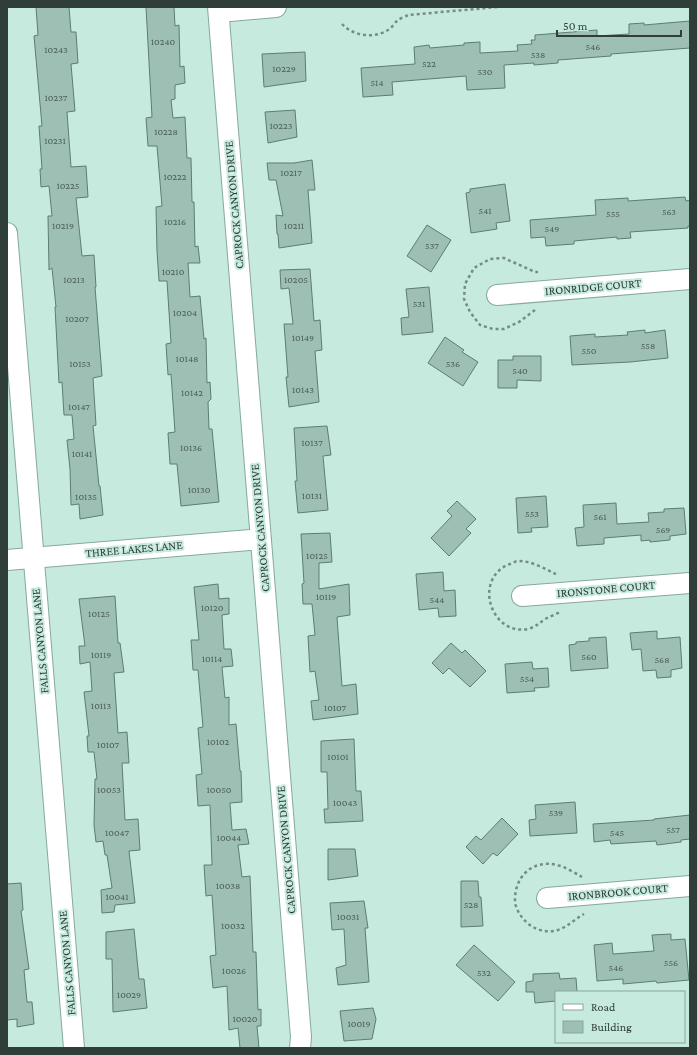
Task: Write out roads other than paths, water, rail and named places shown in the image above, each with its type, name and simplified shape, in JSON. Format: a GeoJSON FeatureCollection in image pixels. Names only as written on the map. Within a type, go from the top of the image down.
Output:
{"type":"FeatureCollection","features":[{"type":"Feature","properties":{"kind":"street"},"geometry":{"type":"LineString","coordinates":[[219,9],[276,7]]}},
{"type":"Feature","properties":{"kind":"street","name":"CAPROCK CANYON DRIVE"},"geometry":{"type":"LineString","coordinates":[[219,9],[301,1037],[300,1048]]}},
{"type":"Feature","properties":{"kind":"street","name":"FALLS CANYON LANE"},"geometry":{"type":"LineString","coordinates":[[7,233],[74,1048]]}},
{"type":"Feature","properties":{"kind":"street","name":"IRONRIDGE COURT"},"geometry":{"type":"LineString","coordinates":[[497,295],[690,279]]}},
{"type":"Feature","properties":{"kind":"street","name":"THREE LAKES LANE"},"geometry":{"type":"LineString","coordinates":[[7,560],[261,539]]}},
{"type":"Feature","properties":{"kind":"street","name":"IRONSTONE COURT"},"geometry":{"type":"LineString","coordinates":[[522,596],[690,583]]}},
{"type":"Feature","properties":{"kind":"street","name":"IRONBROOK COURT"},"geometry":{"type":"LineString","coordinates":[[547,898],[690,886]]}}]}
